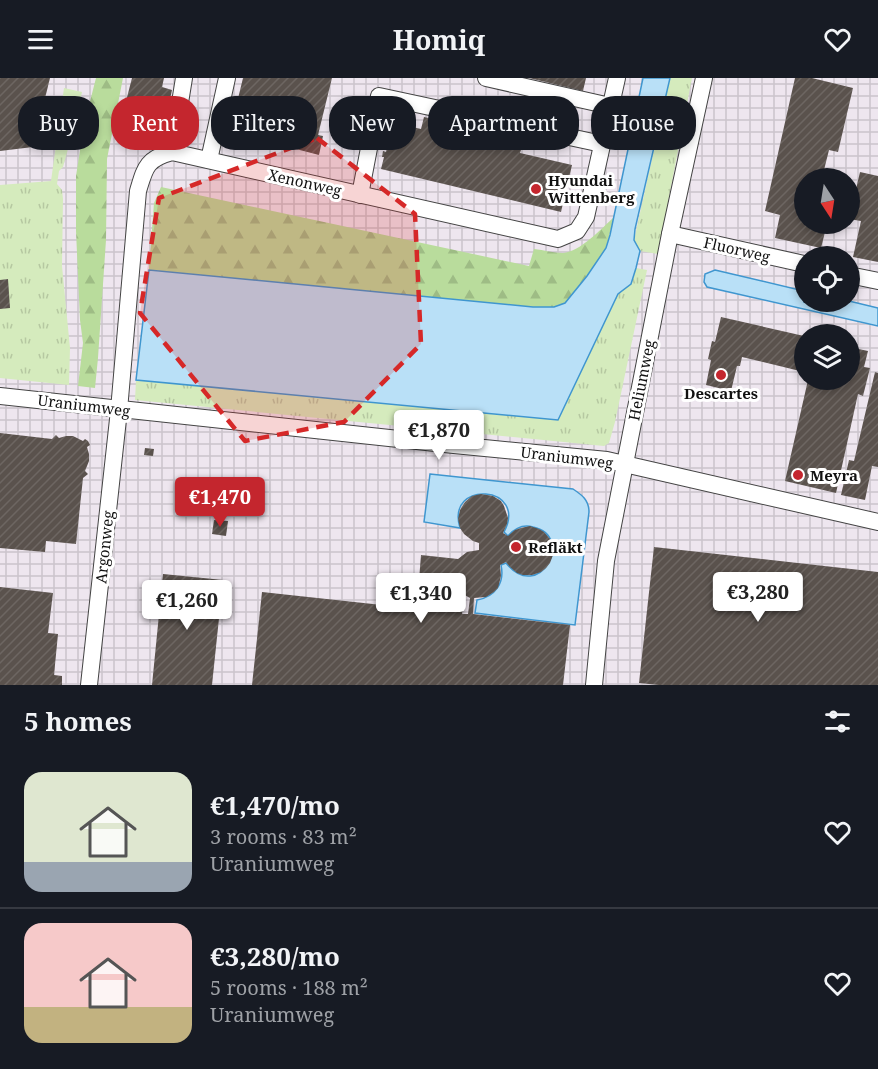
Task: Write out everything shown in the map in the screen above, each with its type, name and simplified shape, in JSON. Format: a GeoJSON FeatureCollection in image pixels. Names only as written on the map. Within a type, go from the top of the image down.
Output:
{"type":"FeatureCollection","features":[{"type":"Feature","properties":{"kind":"street"},"geometry":{"type":"LineString","coordinates":[[119,410],[138,191],[146,168],[160,156],[172,152],[184,78]]}},
{"type":"Feature","properties":{"kind":"street"},"geometry":{"type":"LineString","coordinates":[[209,160],[227,78]]}},
{"type":"Feature","properties":{"kind":"street"},"geometry":{"type":"LineString","coordinates":[[486,78],[591,102]]}},
{"type":"Feature","properties":{"kind":"street","name":"Xenonweg"},"geometry":{"type":"LineString","coordinates":[[612,96],[617,78]]}},
{"type":"Feature","properties":{"kind":"street","name":"Heliumweg"},"geometry":{"type":"LineString","coordinates":[[594,685],[606,561],[670,234],[704,78]]}},
{"type":"Feature","properties":{"kind":"street"},"geometry":{"type":"LineString","coordinates":[[360,195],[379,96],[591,142]]}},
{"type":"Feature","properties":{"kind":"street","name":"Xenonweg"},"geometry":{"type":"LineString","coordinates":[[172,152],[558,239],[577,231],[586,217],[601,150]]}},
{"type":"Feature","properties":{"kind":"street","name":"Fluorweg"},"geometry":{"type":"LineString","coordinates":[[670,234],[794,262]]}},
{"type":"Feature","properties":{"kind":"street"},"geometry":{"type":"LineString","coordinates":[[860,277],[878,281]]}},
{"type":"Feature","properties":{"kind":"street","name":"Uraniumweg"},"geometry":{"type":"LineString","coordinates":[[0,396],[607,460],[878,522]]}},
{"type":"Feature","properties":{"kind":"street","name":"Argonweg"},"geometry":{"type":"LineString","coordinates":[[89,685],[119,410]]}},
{"type":"Feature","properties":{"kind":"highlighted area"},"geometry":{"type":"Polygon","coordinates":[[[317,138],[415,214],[421,344],[344,422],[245,441],[140,313],[159,198],[317,138]]]}},
{"type":"Feature","properties":{"kind":"shaded area"},"geometry":{"type":"Polygon","coordinates":[[[0,78],[878,78],[878,685],[0,685],[0,78]]]}},
{"type":"Feature","properties":{"kind":"green space"},"geometry":{"type":"Polygon","coordinates":[[[96,78],[123,78],[119,96],[111,96],[111,139],[107,159],[106,240],[95,388],[78,386],[83,343],[76,231],[76,176],[80,150],[99,150],[99,96],[91,96],[96,78]]]}},
{"type":"Feature","properties":{"kind":"green space"},"geometry":{"type":"Polygon","coordinates":[[[670,78],[692,78],[689,96],[666,96],[670,78]]]}},
{"type":"Feature","properties":{"kind":"green space"},"geometry":{"type":"Polygon","coordinates":[[[64,88],[82,92],[81,96],[63,96],[64,88]]]}},
{"type":"Feature","properties":{"kind":"green space"},"geometry":{"type":"Polygon","coordinates":[[[55,150],[68,150],[63,167],[59,171],[57,184],[62,190],[63,199],[62,266],[70,348],[69,385],[0,378],[0,185],[51,181],[55,150]]]}},
{"type":"Feature","properties":{"kind":"green space"},"geometry":{"type":"Polygon","coordinates":[[[654,150],[678,150],[658,254],[640,251],[634,240],[654,150]]]}},
{"type":"Feature","properties":{"kind":"green space"},"geometry":{"type":"Polygon","coordinates":[[[161,187],[529,266],[534,249],[560,253],[570,252],[590,239],[614,217],[606,248],[565,303],[554,307],[533,307],[149,270],[154,203],[161,187]]]}},
{"type":"Feature","properties":{"kind":"green space"},"geometry":{"type":"Polygon","coordinates":[[[636,268],[647,270],[615,422],[609,443],[604,446],[135,400],[136,380],[558,420],[618,294],[631,284],[636,268]]]}},
{"type":"Feature","properties":{"kind":"water"},"geometry":{"type":"Polygon","coordinates":[[[643,78],[670,78],[666,96],[639,96],[643,78]]]}},
{"type":"Feature","properties":{"kind":"water"},"geometry":{"type":"Polygon","coordinates":[[[628,150],[653,150],[635,229],[634,240],[640,251],[631,284],[618,294],[558,420],[136,380],[149,270],[533,307],[554,307],[565,303],[587,276],[606,248],[628,150]]]}},
{"type":"Feature","properties":{"kind":"water"},"geometry":{"type":"Polygon","coordinates":[[[715,270],[794,289],[794,307],[707,287],[704,282],[705,274],[715,270]]]}},
{"type":"Feature","properties":{"kind":"water"},"geometry":{"type":"Polygon","coordinates":[[[860,304],[878,308],[878,326],[817,312],[860,312],[860,304]]]}},
{"type":"Feature","properties":{"kind":"water"},"geometry":{"type":"Polygon","coordinates":[[[430,474],[573,489],[582,496],[588,504],[589,512],[575,625],[475,613],[477,600],[489,596],[500,583],[501,565],[506,563],[518,574],[530,576],[540,572],[548,564],[552,553],[552,542],[546,533],[529,526],[519,527],[508,536],[504,532],[509,516],[506,505],[497,497],[486,494],[474,495],[464,501],[459,512],[460,528],[424,522],[430,474]]]}},
{"type":"Feature","properties":{"kind":"building"},"geometry":{"type":"Polygon","coordinates":[[[0,78],[50,78],[46,96],[18,96],[18,149],[0,151],[0,78]]]}},
{"type":"Feature","properties":{"kind":"building"},"geometry":{"type":"Polygon","coordinates":[[[132,78],[164,78],[162,87],[172,90],[171,96],[127,96],[132,78]]]}},
{"type":"Feature","properties":{"kind":"building"},"geometry":{"type":"Polygon","coordinates":[[[243,78],[332,78],[318,135],[323,136],[319,155],[300,150],[317,150],[317,96],[239,96],[243,78]]]}},
{"type":"Feature","properties":{"kind":"building"},"geometry":{"type":"Polygon","coordinates":[[[529,78],[586,78],[583,91],[529,78]]]}},
{"type":"Feature","properties":{"kind":"building"},"geometry":{"type":"Polygon","coordinates":[[[795,78],[812,78],[853,88],[838,152],[829,150],[824,168],[794,168],[794,234],[824,234],[822,246],[775,238],[780,215],[765,211],[795,78]]]}},
{"type":"Feature","properties":{"kind":"building"},"geometry":{"type":"Polygon","coordinates":[[[424,117],[428,118],[428,150],[521,150],[520,153],[572,165],[561,212],[381,169],[383,151],[416,150],[416,128],[421,129],[424,117]]]}},
{"type":"Feature","properties":{"kind":"building"},"geometry":{"type":"Polygon","coordinates":[[[860,172],[878,176],[878,262],[860,258],[860,246],[855,246],[860,234],[860,172]]]}},
{"type":"Feature","properties":{"kind":"building"},"geometry":{"type":"Polygon","coordinates":[[[8,279],[10,308],[0,309],[0,280],[8,279]]]}},
{"type":"Feature","properties":{"kind":"building"},"geometry":{"type":"Polygon","coordinates":[[[721,317],[794,334],[794,370],[742,357],[740,366],[737,366],[731,391],[706,385],[711,360],[708,359],[712,341],[715,342],[721,317]]]}},
{"type":"Feature","properties":{"kind":"building"},"geometry":{"type":"Polygon","coordinates":[[[860,349],[868,351],[864,367],[870,368],[863,396],[858,394],[836,493],[785,481],[806,390],[860,390],[860,349]]]}},
{"type":"Feature","properties":{"kind":"building"},"geometry":{"type":"Polygon","coordinates":[[[875,372],[878,373],[878,467],[872,466],[865,500],[841,495],[849,460],[854,461],[875,372]]]}},
{"type":"Feature","properties":{"kind":"building"},"geometry":{"type":"Polygon","coordinates":[[[0,433],[52,439],[56,435],[59,438],[73,436],[88,441],[89,461],[85,471],[88,474],[83,478],[76,544],[46,541],[45,552],[0,548],[0,433]]]}},
{"type":"Feature","properties":{"kind":"building"},"geometry":{"type":"Polygon","coordinates":[[[145,448],[154,449],[153,456],[144,455],[145,448]]]}},
{"type":"Feature","properties":{"kind":"building"},"geometry":{"type":"Polygon","coordinates":[[[481,494],[493,496],[504,506],[508,518],[503,533],[508,536],[515,530],[530,526],[539,529],[550,539],[553,555],[546,568],[532,575],[517,573],[506,562],[500,565],[501,576],[498,588],[486,597],[474,598],[473,614],[570,625],[563,685],[252,685],[262,592],[419,609],[420,592],[464,597],[462,614],[468,614],[470,598],[461,593],[455,584],[419,580],[421,555],[458,559],[467,552],[479,550],[479,543],[464,534],[458,519],[465,502],[472,496],[481,494]]]}},
{"type":"Feature","properties":{"kind":"building"},"geometry":{"type":"Polygon","coordinates":[[[214,520],[228,521],[226,536],[212,534],[214,520]]]}},
{"type":"Feature","properties":{"kind":"building"},"geometry":{"type":"Polygon","coordinates":[[[654,547],[878,572],[878,685],[659,685],[639,683],[654,547]]]}},
{"type":"Feature","properties":{"kind":"building"},"geometry":{"type":"Polygon","coordinates":[[[163,574],[223,580],[212,685],[152,685],[163,574]]]}},
{"type":"Feature","properties":{"kind":"building"},"geometry":{"type":"Polygon","coordinates":[[[0,587],[53,593],[48,633],[58,634],[54,675],[62,676],[62,685],[0,685],[0,587]]]}},
{"type":"Feature","properties":{"kind":"place","name":"Hyundai Wittenberg"},"geometry":{"type":"Point","coordinates":[536,189]}},
{"type":"Feature","properties":{"kind":"place","name":"Descartes"},"geometry":{"type":"Point","coordinates":[721,375]}},
{"type":"Feature","properties":{"kind":"place","name":"Meyra"},"geometry":{"type":"Point","coordinates":[798,475]}},
{"type":"Feature","properties":{"kind":"place","name":"Refläkt"},"geometry":{"type":"Point","coordinates":[516,547]}}]}
